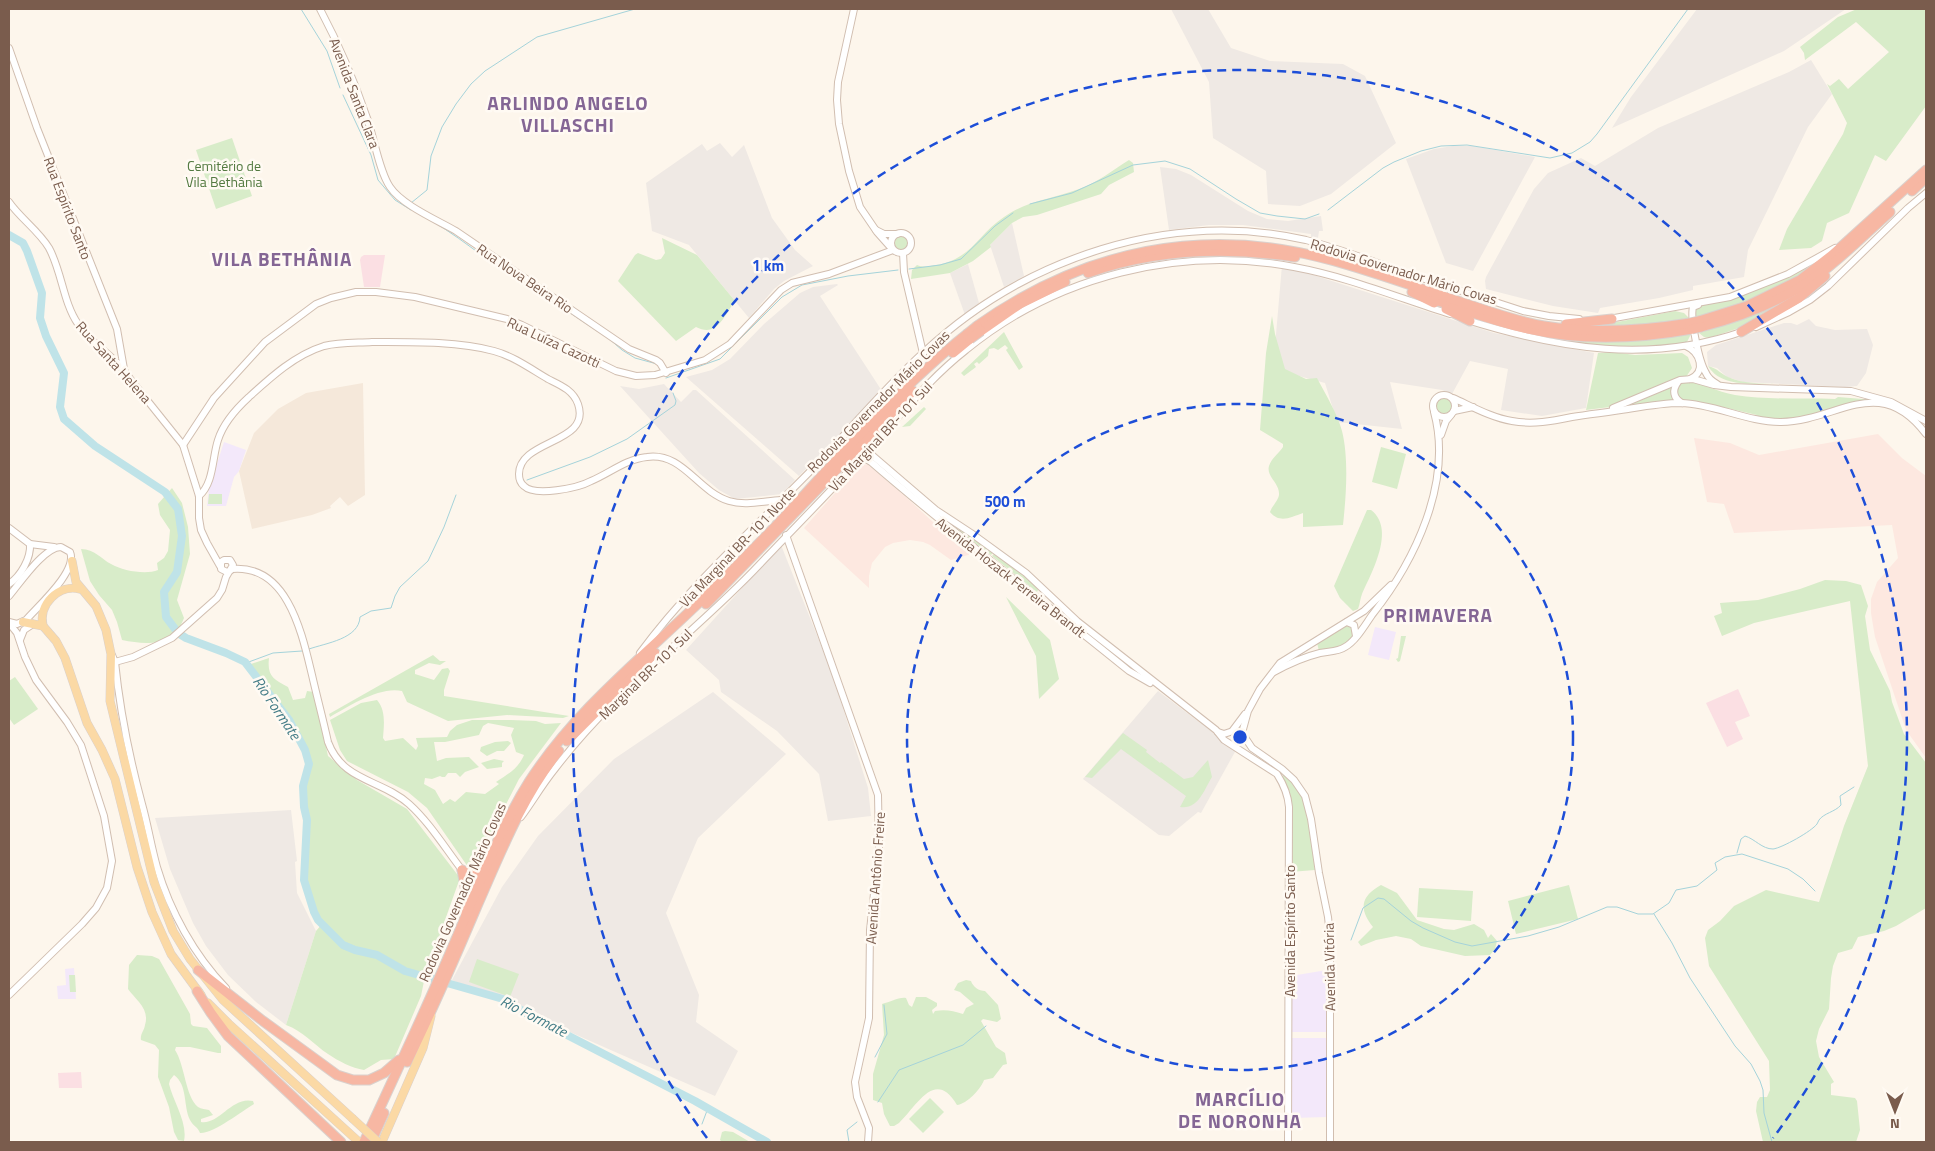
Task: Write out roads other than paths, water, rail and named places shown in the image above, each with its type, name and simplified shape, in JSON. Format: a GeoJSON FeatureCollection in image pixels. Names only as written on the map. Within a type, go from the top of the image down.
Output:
{"type":"FeatureCollection","features":[{"type":"Feature","properties":{"kind":"highway","name":"Rodovia Governador Mário Covas"},"geometry":{"type":"LineString","coordinates":[[448,966],[463,924],[502,831],[543,761],[567,733],[628,669],[708,594],[782,519],[876,419],[975,335],[1020,304],[1072,278],[1124,263],[1184,252],[1246,252],[1301,258],[1357,274],[1507,324],[1558,334],[1621,337],[1660,334],[1695,324],[1744,314],[1794,291],[1825,270],[1926,170]]}},
{"type":"Feature","properties":{"kind":"highway","name":"Rodovia Governador Mário Covas"},"geometry":{"type":"LineString","coordinates":[[1855,239],[1926,178]]}},
{"type":"Feature","properties":{"kind":"highway"},"geometry":{"type":"LineString","coordinates":[[1741,332],[1807,292],[1833,269],[1855,239]]}},
{"type":"Feature","properties":{"kind":"highway","name":"Rodovia Governador Mário Covas"},"geometry":{"type":"LineString","coordinates":[[364,1142],[406,1050],[434,997],[514,821],[534,786],[572,736],[656,651],[721,590],[932,372],[975,335],[1002,308],[1052,281],[1129,254],[1152,250],[1213,245],[1276,248],[1330,260],[1494,314],[1530,323],[1573,330],[1614,331],[1695,324]]}},
{"type":"Feature","properties":{"kind":"highway"},"geometry":{"type":"LineString","coordinates":[[1412,292],[1470,320]]}},
{"type":"Feature","properties":{"kind":"highway"},"geometry":{"type":"LineString","coordinates":[[1530,323],[1578,324],[1612,319]]}},
{"type":"Feature","properties":{"kind":"highway"},"geometry":{"type":"LineString","coordinates":[[462,870],[473,875],[480,873],[498,834],[518,802]]}},
{"type":"Feature","properties":{"kind":"highway"},"geometry":{"type":"LineString","coordinates":[[462,870],[466,892],[463,924]]}},
{"type":"Feature","properties":{"kind":"highway"},"geometry":{"type":"LineString","coordinates":[[198,970],[328,1070],[347,1079],[363,1081],[380,1076],[394,1065],[406,1050]]}},
{"type":"Feature","properties":{"kind":"highway"},"geometry":{"type":"LineString","coordinates":[[197,991],[228,1036],[342,1142]]}},
{"type":"Feature","properties":{"kind":"highway","name":"Rodovia Governador Mário Covas"},"geometry":{"type":"LineString","coordinates":[[371,1142],[432,1008],[434,997]]}},
{"type":"Feature","properties":{"kind":"main road"},"geometry":{"type":"LineString","coordinates":[[72,560],[75,578],[80,589],[91,598],[102,617],[111,654],[110,701],[158,895],[178,941],[198,970],[234,1011],[378,1142]]}},
{"type":"Feature","properties":{"kind":"main road"},"geometry":{"type":"LineString","coordinates":[[80,589],[65,588],[54,594],[42,614],[43,626],[56,641],[65,658],[87,723],[107,759],[118,790],[137,867],[152,912],[171,954],[197,991],[219,1016],[359,1142]]}},
{"type":"Feature","properties":{"kind":"main road"},"geometry":{"type":"LineString","coordinates":[[23,622],[43,626]]}},
{"type":"Feature","properties":{"kind":"main road"},"geometry":{"type":"LineString","coordinates":[[382,1142],[425,1042],[432,1008]]}},
{"type":"Feature","properties":{"kind":"street","name":"Avenida Santa Clara"},"geometry":{"type":"LineString","coordinates":[[320,9],[359,96],[386,180]]}},
{"type":"Feature","properties":{"kind":"street"},"geometry":{"type":"LineString","coordinates":[[854,9],[838,82],[838,111],[851,178],[860,207],[875,229],[897,253],[903,253],[910,248],[911,240],[905,234],[884,234],[875,229]]}},
{"type":"Feature","properties":{"kind":"street","name":"Rua Espírito Santo"},"geometry":{"type":"LineString","coordinates":[[9,48],[37,128],[117,329],[121,363]]}},
{"type":"Feature","properties":{"kind":"street","name":"Rua Nova Beira Rio"},"geometry":{"type":"LineString","coordinates":[[386,180],[394,192],[402,199],[456,231],[629,350],[656,360],[666,373]]}},
{"type":"Feature","properties":{"kind":"street"},"geometry":{"type":"LineString","coordinates":[[1470,320],[1541,340],[1614,350],[1645,351],[1697,345],[1712,341],[1780,317],[1821,292],[1908,208],[1926,194]]}},
{"type":"Feature","properties":{"kind":"street","name":"Rua Santa Helena"},"geometry":{"type":"LineString","coordinates":[[9,202],[50,249],[73,314],[79,325],[95,344],[121,363],[131,380],[172,428],[183,445],[199,496],[201,530],[215,555],[227,568]]}},
{"type":"Feature","properties":{"kind":"street","name":"Via Marginal BR-101 Norte"},"geometry":{"type":"LineString","coordinates":[[628,669],[664,622],[713,569],[798,484],[922,353],[961,320],[1007,290],[1052,267],[1086,253],[1122,242],[1181,234],[1246,232],[1276,235],[1326,246],[1523,311],[1567,318],[1612,319],[1730,297],[1774,281],[1855,239]]}},
{"type":"Feature","properties":{"kind":"street"},"geometry":{"type":"LineString","coordinates":[[893,250],[890,242],[892,237],[897,234]]}},
{"type":"Feature","properties":{"kind":"street","name":"Rua Luíza Cazotti"},"geometry":{"type":"LineString","coordinates":[[183,445],[214,398],[265,342],[316,304],[331,298],[356,292],[376,292],[415,297],[507,319],[522,324],[616,371],[629,375],[645,376],[666,373],[705,360],[730,344],[781,290],[792,283],[805,278],[829,274],[893,250]]}},
{"type":"Feature","properties":{"kind":"street"},"geometry":{"type":"LineString","coordinates":[[903,253],[904,272],[922,353]]}},
{"type":"Feature","properties":{"kind":"street","name":"Via Marginal BR-101 Sul"},"geometry":{"type":"LineString","coordinates":[[786,535],[871,448],[926,386],[975,335],[1057,294],[1096,280],[1154,265],[1212,259],[1246,261],[1295,267],[1334,276],[1470,320]]}},
{"type":"Feature","properties":{"kind":"street"},"geometry":{"type":"LineString","coordinates":[[1707,302],[1693,306],[1697,345],[1700,359],[1708,377],[1722,386]]}},
{"type":"Feature","properties":{"kind":"street"},"geometry":{"type":"LineString","coordinates":[[1680,306],[1687,310],[1702,339],[1712,341]]}},
{"type":"Feature","properties":{"kind":"street"},"geometry":{"type":"LineString","coordinates":[[961,320],[975,335]]}},
{"type":"Feature","properties":{"kind":"street"},"geometry":{"type":"LineString","coordinates":[[1686,346],[1692,342],[1695,324]]}},
{"type":"Feature","properties":{"kind":"street"},"geometry":{"type":"LineString","coordinates":[[1597,413],[1637,400],[1695,376],[1700,370],[1700,359],[1704,348],[1712,341]]}},
{"type":"Feature","properties":{"kind":"street"},"geometry":{"type":"LineString","coordinates":[[199,496],[208,486],[221,433],[246,400],[272,377],[300,357],[327,346],[343,343],[397,342],[442,344],[493,351],[535,371],[572,394],[578,406],[578,422],[571,430],[536,450],[523,462],[519,478],[528,489],[544,491],[580,485],[632,460],[654,456],[664,457],[677,462],[713,493],[730,501],[744,503],[781,500]]}},
{"type":"Feature","properties":{"kind":"street"},"geometry":{"type":"LineString","coordinates":[[1686,346],[1692,349],[1700,359]]}},
{"type":"Feature","properties":{"kind":"street"},"geometry":{"type":"LineString","coordinates":[[1690,379],[1722,386],[1851,391],[1891,402],[1926,421]]}},
{"type":"Feature","properties":{"kind":"street"},"geometry":{"type":"LineString","coordinates":[[1678,382],[1674,392],[1677,400],[1682,403]]}},
{"type":"Feature","properties":{"kind":"street"},"geometry":{"type":"LineString","coordinates":[[1274,672],[1283,666],[1318,653],[1336,651],[1346,647],[1390,592],[1424,528],[1434,498],[1439,435],[1433,402],[1435,398],[1444,394],[1503,419],[1521,423],[1559,420],[1597,413],[1682,403],[1705,406],[1764,420],[1783,422],[1809,417],[1853,404],[1881,403],[1904,412],[1926,434]]}},
{"type":"Feature","properties":{"kind":"street"},"geometry":{"type":"LineString","coordinates":[[1439,443],[1443,426],[1456,407],[1452,398]]}},
{"type":"Feature","properties":{"kind":"street"},"geometry":{"type":"LineString","coordinates":[[1434,412],[1442,417],[1462,408],[1474,408]]}},
{"type":"Feature","properties":{"kind":"street","name":"Avenida Hozack Ferreira Brandt"},"geometry":{"type":"LineString","coordinates":[[871,448],[873,456],[920,501],[1005,556],[1047,592],[1069,615],[1232,744]]}},
{"type":"Feature","properties":{"kind":"street","name":"Avenida Hozack Ferreira Brandt"},"geometry":{"type":"LineString","coordinates":[[860,459],[871,461],[1129,671],[1166,692]]}},
{"type":"Feature","properties":{"kind":"street"},"geometry":{"type":"LineString","coordinates":[[9,528],[30,544],[61,547],[68,550],[72,560],[66,574],[23,622],[17,624],[9,623]]}},
{"type":"Feature","properties":{"kind":"street","name":"Marginal BR-101 Sul"},"geometry":{"type":"LineString","coordinates":[[514,821],[522,816],[555,768],[614,701],[733,592],[786,535]]}},
{"type":"Feature","properties":{"kind":"street","name":"Avenida Antônio Freire"},"geometry":{"type":"LineString","coordinates":[[786,535],[878,795],[880,806],[879,848],[870,930],[869,1018],[855,1082],[857,1096],[869,1128],[868,1142]]}},
{"type":"Feature","properties":{"kind":"street"},"geometry":{"type":"LineString","coordinates":[[9,584],[26,562],[30,553],[30,544]]}},
{"type":"Feature","properties":{"kind":"street"},"geometry":{"type":"LineString","coordinates":[[9,596],[43,556],[56,547]]}},
{"type":"Feature","properties":{"kind":"street"},"geometry":{"type":"LineString","coordinates":[[115,662],[133,657],[172,638],[217,598],[222,590],[227,568],[243,569],[271,580],[290,604],[302,632],[328,742],[335,758],[346,768],[407,802],[421,816],[462,870]]}},
{"type":"Feature","properties":{"kind":"street"},"geometry":{"type":"LineString","coordinates":[[713,569],[711,579],[715,585]]}},
{"type":"Feature","properties":{"kind":"street"},"geometry":{"type":"LineString","coordinates":[[1248,711],[1242,734],[1242,742],[1232,744],[1228,738],[1231,731],[1248,711],[1260,689],[1280,663],[1364,611],[1379,598],[1400,574]]}},
{"type":"Feature","properties":{"kind":"street"},"geometry":{"type":"LineString","coordinates":[[721,591],[733,592]]}},
{"type":"Feature","properties":{"kind":"street"},"geometry":{"type":"LineString","coordinates":[[1041,600],[1047,600],[1049,597],[1047,592]]}},
{"type":"Feature","properties":{"kind":"street"},"geometry":{"type":"LineString","coordinates":[[1347,622],[1354,626],[1356,636]]}},
{"type":"Feature","properties":{"kind":"street"},"geometry":{"type":"LineString","coordinates":[[9,623],[20,641],[36,680],[77,737],[87,761],[104,816],[112,861],[107,888],[102,898],[82,924],[9,996]]}},
{"type":"Feature","properties":{"kind":"street"},"geometry":{"type":"LineString","coordinates":[[20,641],[24,630],[33,624]]}},
{"type":"Feature","properties":{"kind":"street"},"geometry":{"type":"LineString","coordinates":[[1315,663],[1318,653],[1316,641]]}},
{"type":"Feature","properties":{"kind":"street"},"geometry":{"type":"LineString","coordinates":[[111,654],[115,662],[130,760],[166,896],[178,921],[201,956],[221,983],[242,1005]]}},
{"type":"Feature","properties":{"kind":"street"},"geometry":{"type":"LineString","coordinates":[[1218,732],[1224,734],[1231,731],[1242,734]]}},
{"type":"Feature","properties":{"kind":"street","name":"Avenida Vitória"},"geometry":{"type":"LineString","coordinates":[[1242,734],[1252,748],[1284,770],[1300,787],[1308,806],[1328,917],[1330,948],[1330,1142]]}},
{"type":"Feature","properties":{"kind":"street","name":"Avenida Espírito Santo"},"geometry":{"type":"LineString","coordinates":[[1232,744],[1276,774],[1284,786],[1288,798],[1288,1142]]}},
{"type":"Feature","properties":{"kind":"waterway"},"geometry":{"type":"LineString","coordinates":[[301,9],[327,51],[340,88]]}},
{"type":"Feature","properties":{"kind":"waterway"},"geometry":{"type":"LineString","coordinates":[[411,203],[427,190],[431,156],[442,127],[471,84],[485,71],[537,37],[635,9]]}},
{"type":"Feature","properties":{"kind":"waterway"},"geometry":{"type":"LineString","coordinates":[[1328,210],[1383,168],[1421,151],[1441,146],[1467,145],[1550,158],[1572,153],[1590,142],[1597,134],[1688,9]]}},
{"type":"Feature","properties":{"kind":"waterway"},"geometry":{"type":"LineString","coordinates":[[343,95],[371,155],[378,180],[395,200],[411,210]]}},
{"type":"Feature","properties":{"kind":"waterway"},"geometry":{"type":"LineString","coordinates":[[1030,204],[1072,193],[1133,165],[1165,161],[1190,169],[1260,213],[1305,219],[1319,214]]}},
{"type":"Feature","properties":{"kind":"waterway"},"geometry":{"type":"LineString","coordinates":[[909,269],[940,265],[961,259],[995,226],[1013,213]]}},
{"type":"Feature","properties":{"kind":"waterway"},"geometry":{"type":"LineString","coordinates":[[430,220],[514,278],[543,294]]}},
{"type":"Feature","properties":{"kind":"waterway","name":"Rio Formate"},"geometry":{"type":"LineString","coordinates":[[9,235],[23,243],[42,293],[40,318],[46,336],[64,373],[60,407],[64,419],[95,446],[165,492],[178,509],[182,536],[177,572],[164,592],[166,617],[178,633],[186,638],[245,662],[289,720],[305,750],[309,764],[303,786],[307,820],[304,880],[318,920],[343,945],[377,955],[405,971],[503,999],[534,1018],[695,1101],[767,1142]]}},
{"type":"Feature","properties":{"kind":"waterway"},"geometry":{"type":"LineString","coordinates":[[666,378],[720,359],[782,297],[802,285],[848,276],[898,270]]}},
{"type":"Feature","properties":{"kind":"waterway"},"geometry":{"type":"LineString","coordinates":[[557,304],[597,331]]}},
{"type":"Feature","properties":{"kind":"waterway"},"geometry":{"type":"LineString","coordinates":[[607,337],[635,358],[657,364]]}},
{"type":"Feature","properties":{"kind":"waterway"},"geometry":{"type":"LineString","coordinates":[[527,480],[590,457],[627,439],[675,405],[676,401],[673,393]]}},
{"type":"Feature","properties":{"kind":"waterway"},"geometry":{"type":"LineString","coordinates":[[309,649],[348,635],[354,630],[360,617],[371,611],[391,608],[400,587],[428,561],[456,495]]}},
{"type":"Feature","properties":{"kind":"waterway"},"geometry":{"type":"LineString","coordinates":[[246,663],[273,653],[302,651]]}},
{"type":"Feature","properties":{"kind":"waterway"},"geometry":{"type":"LineString","coordinates":[[1737,853],[1741,839],[1745,836],[1769,849],[1783,846],[1796,839],[1814,827],[1824,816],[1839,807],[1841,805],[1840,796],[1854,787]]}},
{"type":"Feature","properties":{"kind":"waterway"},"geometry":{"type":"LineString","coordinates":[[1351,940],[1363,908],[1378,898],[1384,899],[1411,921],[1423,928],[1455,942],[1472,946],[1528,936],[1559,927],[1607,907],[1617,907],[1638,914],[1653,914],[1669,903],[1676,890],[1697,886],[1717,870],[1715,863],[1725,857],[1742,854],[1788,869],[1803,879],[1815,891]]}},
{"type":"Feature","properties":{"kind":"waterway"},"geometry":{"type":"LineString","coordinates":[[1654,914],[1690,978],[1735,1046],[1751,1064],[1760,1081],[1763,1090],[1764,1113],[1772,1142]]}},
{"type":"Feature","properties":{"kind":"waterway"},"geometry":{"type":"LineString","coordinates":[[875,1057],[887,1034],[884,1005]]}},
{"type":"Feature","properties":{"kind":"waterway"},"geometry":{"type":"LineString","coordinates":[[878,1102],[899,1070],[963,1045],[986,1026]]}},
{"type":"Feature","properties":{"kind":"waterway"},"geometry":{"type":"LineString","coordinates":[[702,1124],[708,1108]]}},
{"type":"Feature","properties":{"kind":"waterway"},"geometry":{"type":"LineString","coordinates":[[849,1142],[847,1130],[857,1122]]}},
{"type":"Feature","properties":{"kind":"district","name":"ARLINDO ANGELO VILLASCHI"},"geometry":{"type":"Point","coordinates":[568,113]}},
{"type":"Feature","properties":{"kind":"district","name":"VILA BETHÂNIA"},"geometry":{"type":"Point","coordinates":[282,258]}},
{"type":"Feature","properties":{"kind":"district","name":"PRIMAVERA"},"geometry":{"type":"Point","coordinates":[1438,614]}},
{"type":"Feature","properties":{"kind":"district","name":"MARCÍLIO DE NORONHA"},"geometry":{"type":"Point","coordinates":[1240,1109]}},
{"type":"Feature","properties":{"kind":"park label","name":"Cemitério de Vila Bethânia"},"geometry":{"type":"Point","coordinates":[224,174]}}]}
